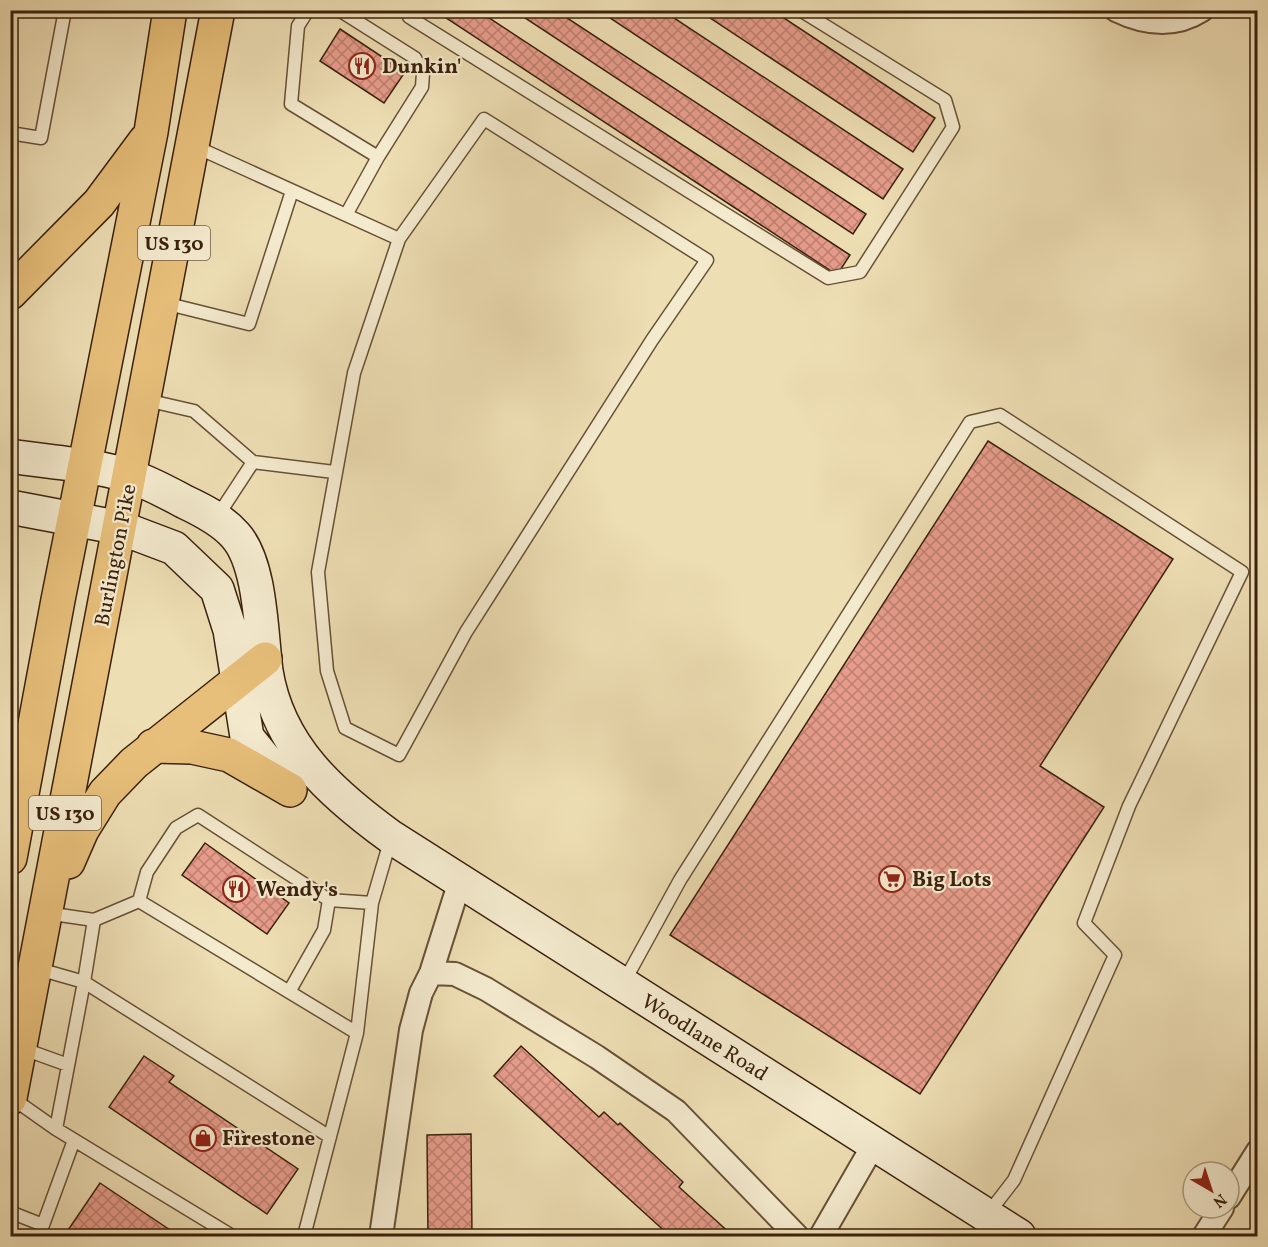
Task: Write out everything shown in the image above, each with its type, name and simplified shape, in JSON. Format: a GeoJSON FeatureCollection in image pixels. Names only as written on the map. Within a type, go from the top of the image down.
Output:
{"type":"FeatureCollection","features":[{"type":"Feature","properties":{"kind":"highway","name":"US 130"},"geometry":{"type":"LineString","coordinates":[[10,858],[84,467],[152,132],[170,10]]}},
{"type":"Feature","properties":{"kind":"highway","name":"Burlington Pike"},"geometry":{"type":"LineString","coordinates":[[11,1097],[218,10]]}},
{"type":"Feature","properties":{"kind":"highway"},"geometry":{"type":"LineString","coordinates":[[10,293],[99,203],[152,132]]}},
{"type":"Feature","properties":{"kind":"highway"},"geometry":{"type":"LineString","coordinates":[[46,913],[82,830],[105,793],[153,746],[266,658]]}},
{"type":"Feature","properties":{"kind":"highway"},"geometry":{"type":"LineString","coordinates":[[153,746],[192,747],[229,755],[290,790]]}},
{"type":"Feature","properties":{"kind":"street"},"geometry":{"type":"LineString","coordinates":[[1116,10],[1134,19],[1174,22],[1202,10]]}},
{"type":"Feature","properties":{"kind":"street","name":"Woodlane Road"},"geometry":{"type":"LineString","coordinates":[[10,456],[130,476],[206,512],[236,535],[250,564],[258,596],[266,658],[277,711],[295,748],[321,782],[391,837],[1019,1236]]}},
{"type":"Feature","properties":{"kind":"street","name":"Woodlane Road"},"geometry":{"type":"LineString","coordinates":[[10,507],[121,528],[174,548],[217,588],[230,630],[247,737],[290,790],[391,837]]}},
{"type":"Feature","properties":{"kind":"street"},"geometry":{"type":"LineString","coordinates":[[381,1236],[411,1030],[421,993],[431,974],[460,881]]}},
{"type":"Feature","properties":{"kind":"street"},"geometry":{"type":"LineString","coordinates":[[431,974],[455,974],[486,989],[597,1057],[676,1111],[797,1236]]}},
{"type":"Feature","properties":{"kind":"street"},"geometry":{"type":"LineString","coordinates":[[820,1236],[874,1144]]}},
{"type":"Feature","properties":{"kind":"street"},"geometry":{"type":"LineString","coordinates":[[1241,1177],[1257,1151]]}},
{"type":"Feature","properties":{"kind":"street"},"geometry":{"type":"LineString","coordinates":[[1204,1236],[1214,1220]]}},
{"type":"Feature","properties":{"kind":"lane"},"geometry":{"type":"LineString","coordinates":[[10,133],[41,138],[65,10]]}},
{"type":"Feature","properties":{"kind":"lane"},"geometry":{"type":"LineString","coordinates":[[308,10],[298,26],[291,104],[378,157]]}},
{"type":"Feature","properties":{"kind":"lane"},"geometry":{"type":"LineString","coordinates":[[339,10],[415,58],[423,73],[422,87],[378,157],[346,215]]}},
{"type":"Feature","properties":{"kind":"lane"},"geometry":{"type":"LineString","coordinates":[[408,10],[409,17],[454,46],[828,278],[860,272],[953,127],[945,100],[800,10]]}},
{"type":"Feature","properties":{"kind":"lane"},"geometry":{"type":"LineString","coordinates":[[484,119],[707,260],[652,340],[465,632],[399,755],[345,728],[327,671],[318,572],[334,472],[354,373],[399,239],[484,119]]}},
{"type":"Feature","properties":{"kind":"lane"},"geometry":{"type":"LineString","coordinates":[[193,146],[399,239]]}},
{"type":"Feature","properties":{"kind":"lane"},"geometry":{"type":"LineString","coordinates":[[163,303],[249,324],[292,191]]}},
{"type":"Feature","properties":{"kind":"lane"},"geometry":{"type":"LineString","coordinates":[[145,400],[194,411],[253,462],[334,472]]}},
{"type":"Feature","properties":{"kind":"lane"},"geometry":{"type":"LineString","coordinates":[[623,985],[685,873],[970,422],[1000,415],[1242,572],[1129,806],[1084,923],[1116,955],[1014,1180],[986,1216]]}},
{"type":"Feature","properties":{"kind":"lane"},"geometry":{"type":"LineString","coordinates":[[215,520],[253,462]]}},
{"type":"Feature","properties":{"kind":"lane"},"geometry":{"type":"LineString","coordinates":[[139,901],[147,872],[176,828],[198,815],[328,900],[372,903]]}},
{"type":"Feature","properties":{"kind":"lane"},"geometry":{"type":"LineString","coordinates":[[304,1236],[357,1034],[372,903],[391,837]]}},
{"type":"Feature","properties":{"kind":"lane"},"geometry":{"type":"LineString","coordinates":[[289,992],[324,930],[328,900]]}},
{"type":"Feature","properties":{"kind":"lane"},"geometry":{"type":"LineString","coordinates":[[46,913],[94,920],[139,901]]}},
{"type":"Feature","properties":{"kind":"lane"},"geometry":{"type":"LineString","coordinates":[[139,901],[357,1034]]}},
{"type":"Feature","properties":{"kind":"lane"},"geometry":{"type":"LineString","coordinates":[[56,1129],[94,920]]}},
{"type":"Feature","properties":{"kind":"lane"},"geometry":{"type":"LineString","coordinates":[[36,968],[84,982],[330,1137]]}},
{"type":"Feature","properties":{"kind":"lane"},"geometry":{"type":"LineString","coordinates":[[20,1047],[68,1065]]}},
{"type":"Feature","properties":{"kind":"lane"},"geometry":{"type":"LineString","coordinates":[[11,1097],[56,1129],[232,1236]]}},
{"type":"Feature","properties":{"kind":"lane"},"geometry":{"type":"LineString","coordinates":[[10,1212],[43,1225],[74,1140]]}},
{"type":"Feature","properties":{"kind":"building"},"geometry":{"type":"Polygon","coordinates":[[[434,10],[477,10],[850,255],[837,275],[434,10]]]}},
{"type":"Feature","properties":{"kind":"building"},"geometry":{"type":"Polygon","coordinates":[[[513,10],[555,10],[866,214],[853,234],[513,10]]]}},
{"type":"Feature","properties":{"kind":"building"},"geometry":{"type":"Polygon","coordinates":[[[598,10],[662,10],[903,169],[883,199],[598,10]]]}},
{"type":"Feature","properties":{"kind":"building"},"geometry":{"type":"Polygon","coordinates":[[[698,10],[772,10],[935,118],[913,152],[698,10]]]}},
{"type":"Feature","properties":{"kind":"building","name":"Dunkin'"},"geometry":{"type":"Polygon","coordinates":[[[340,29],[405,72],[384,103],[320,61],[340,29]]]}},
{"type":"Feature","properties":{"kind":"building"},"geometry":{"type":"Polygon","coordinates":[[[988,441],[1173,559],[1040,766],[1104,807],[920,1094],[670,935],[988,441]]]}},
{"type":"Feature","properties":{"kind":"building","name":"Wendy's"},"geometry":{"type":"Polygon","coordinates":[[[205,843],[289,903],[267,934],[182,875],[205,843]]]}},
{"type":"Feature","properties":{"kind":"building"},"geometry":{"type":"Polygon","coordinates":[[[521,1046],[599,1117],[604,1112],[618,1125],[620,1123],[683,1182],[679,1187],[733,1236],[670,1236],[494,1076],[521,1046]]]}},
{"type":"Feature","properties":{"kind":"building","name":"Firestone"},"geometry":{"type":"Polygon","coordinates":[[[144,1056],[174,1076],[169,1082],[298,1169],[267,1214],[109,1107],[144,1056]]]}},
{"type":"Feature","properties":{"kind":"building"},"geometry":{"type":"Polygon","coordinates":[[[471,1134],[472,1236],[428,1236],[427,1135],[471,1134]]]}},
{"type":"Feature","properties":{"kind":"building"},"geometry":{"type":"Polygon","coordinates":[[[100,1183],[179,1236],[64,1236],[100,1183]]]}},
{"type":"Feature","properties":{"kind":"place","name":"Dunkin'"},"geometry":{"type":"Point","coordinates":[362,66]}},
{"type":"Feature","properties":{"kind":"place","name":"Big Lots"},"geometry":{"type":"Point","coordinates":[892,879]}},
{"type":"Feature","properties":{"kind":"place","name":"Wendy's"},"geometry":{"type":"Point","coordinates":[236,889]}},
{"type":"Feature","properties":{"kind":"place","name":"Firestone"},"geometry":{"type":"Point","coordinates":[203,1138]}}]}
